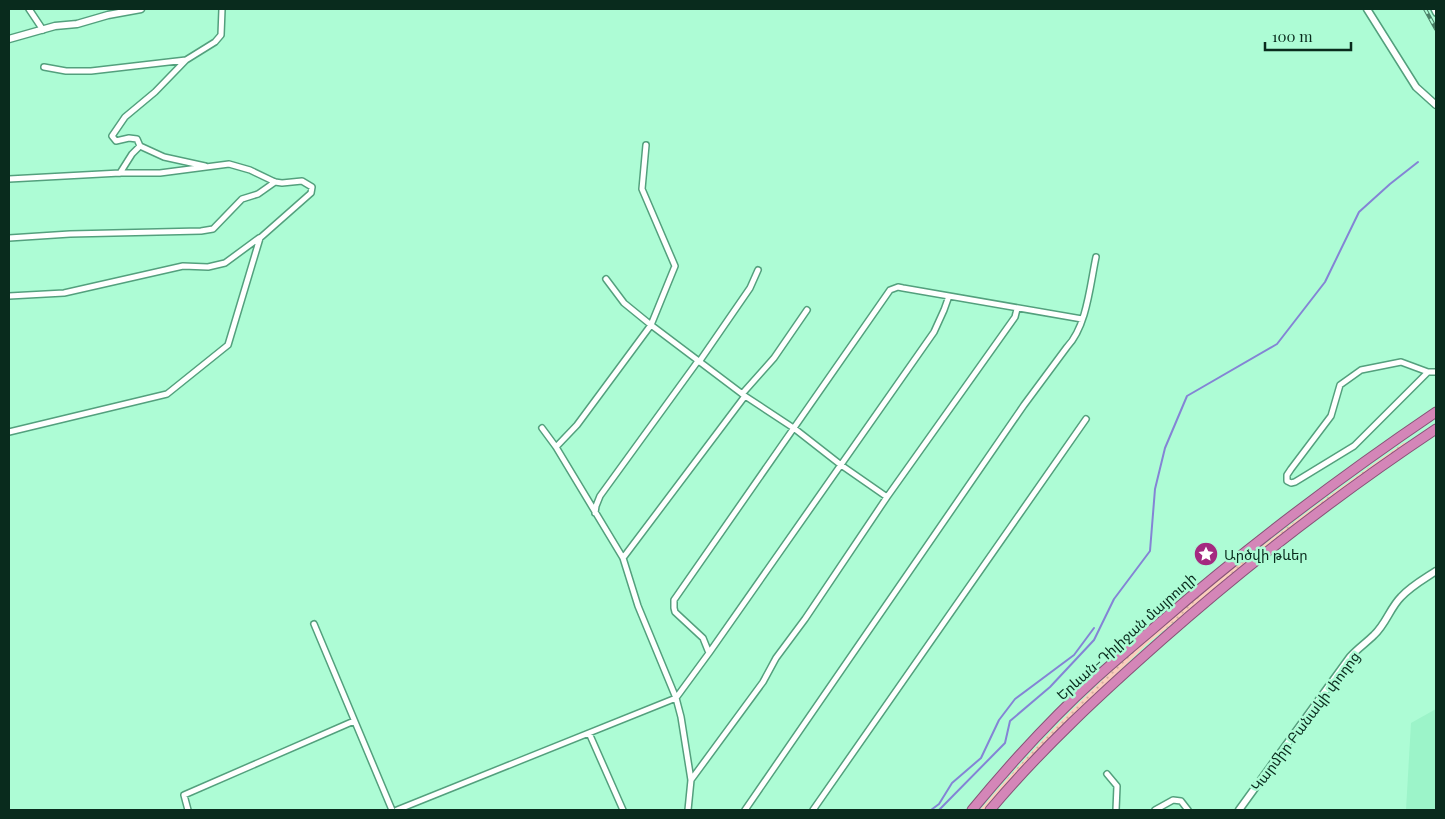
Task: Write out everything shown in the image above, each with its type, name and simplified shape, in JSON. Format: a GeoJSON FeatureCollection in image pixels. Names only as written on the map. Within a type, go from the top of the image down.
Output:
{"type":"FeatureCollection","features":[{"type":"Feature","properties":{"kind":"highway","name":"Երևան-Դիլիջան մայրուղի"},"geometry":{"type":"LineString","coordinates":[[972,810],[1012,764],[1095,679],[1200,588],[1285,520],[1376,452],[1436,412]]}},
{"type":"Feature","properties":{"kind":"highway","name":"Երևան-Դիլիջան մայրուղի"},"geometry":{"type":"LineString","coordinates":[[990,810],[1025,771],[1105,690],[1209,598],[1292,531],[1436,429]]}},
{"type":"Feature","properties":{"kind":"street"},"geometry":{"type":"LineString","coordinates":[[30,9],[43,30]]}},
{"type":"Feature","properties":{"kind":"street"},"geometry":{"type":"LineString","coordinates":[[9,39],[55,26],[78,24],[108,15],[141,9]]}},
{"type":"Feature","properties":{"kind":"street"},"geometry":{"type":"LineString","coordinates":[[209,166],[164,157],[140,146],[137,139],[134,138],[116,141],[112,138],[112,133],[125,117],[155,92],[186,60],[215,42],[221,35],[222,9]]}},
{"type":"Feature","properties":{"kind":"street"},"geometry":{"type":"LineString","coordinates":[[1367,9],[1416,87],[1436,105]]}},
{"type":"Feature","properties":{"kind":"street"},"geometry":{"type":"LineString","coordinates":[[1434,9],[1436,13]]}},
{"type":"Feature","properties":{"kind":"street"},"geometry":{"type":"LineString","coordinates":[[44,67],[66,71],[91,71],[186,60]]}},
{"type":"Feature","properties":{"kind":"street"},"geometry":{"type":"LineString","coordinates":[[556,447],[577,425],[651,325],[675,266],[642,189],[646,145]]}},
{"type":"Feature","properties":{"kind":"street"},"geometry":{"type":"LineString","coordinates":[[120,173],[132,154],[140,146]]}},
{"type":"Feature","properties":{"kind":"street"},"geometry":{"type":"LineString","coordinates":[[9,179],[120,173],[160,173],[230,164],[250,170],[282,184],[302,181],[312,187],[310,193],[260,238],[225,263],[208,267],[183,266],[64,293],[9,296]]}},
{"type":"Feature","properties":{"kind":"street"},"geometry":{"type":"LineString","coordinates":[[9,238],[213,229],[242,199],[258,194],[275,182]]}},
{"type":"Feature","properties":{"kind":"street"},"geometry":{"type":"LineString","coordinates":[[9,432],[167,394],[228,345],[260,238]]}},
{"type":"Feature","properties":{"kind":"street"},"geometry":{"type":"LineString","coordinates":[[745,810],[1024,405],[1074,338],[1082,319],[1096,257]]}},
{"type":"Feature","properties":{"kind":"street"},"geometry":{"type":"LineString","coordinates":[[595,513],[600,496],[750,288],[758,270]]}},
{"type":"Feature","properties":{"kind":"street"},"geometry":{"type":"LineString","coordinates":[[606,280],[624,303],[651,325],[743,396],[795,429],[841,465],[887,497]]}},
{"type":"Feature","properties":{"kind":"street"},"geometry":{"type":"LineString","coordinates":[[709,653],[703,638],[675,612],[674,600],[795,429],[890,290],[898,287],[1082,319]]}},
{"type":"Feature","properties":{"kind":"street"},"geometry":{"type":"LineString","coordinates":[[397,810],[676,698],[934,332],[949,296]]}},
{"type":"Feature","properties":{"kind":"street"},"geometry":{"type":"LineString","coordinates":[[691,780],[763,682],[776,658],[805,619],[887,497],[1015,317],[1017,309]]}},
{"type":"Feature","properties":{"kind":"street"},"geometry":{"type":"LineString","coordinates":[[623,558],[743,396],[774,358],[807,310]]}},
{"type":"Feature","properties":{"kind":"street"},"geometry":{"type":"LineString","coordinates":[[1428,372],[1354,446],[1295,482],[1290,483],[1287,481],[1287,475],[1291,469],[1331,416],[1340,385],[1361,370],[1401,362],[1428,372],[1436,372]]}},
{"type":"Feature","properties":{"kind":"street"},"geometry":{"type":"LineString","coordinates":[[813,810],[1086,419]]}},
{"type":"Feature","properties":{"kind":"street"},"geometry":{"type":"LineString","coordinates":[[542,428],[556,447],[623,558],[638,606],[676,698],[685,736],[691,780],[688,810]]}},
{"type":"Feature","properties":{"kind":"street","name":"Կարմիր Բանակի փողոց"},"geometry":{"type":"LineString","coordinates":[[1239,810],[1350,657],[1380,628],[1400,598],[1409,589],[1436,571]]}},
{"type":"Feature","properties":{"kind":"street"},"geometry":{"type":"LineString","coordinates":[[314,624],[392,810]]}},
{"type":"Feature","properties":{"kind":"street"},"geometry":{"type":"LineString","coordinates":[[188,810],[184,795],[354,721]]}},
{"type":"Feature","properties":{"kind":"street"},"geometry":{"type":"LineString","coordinates":[[589,733],[623,810]]}},
{"type":"Feature","properties":{"kind":"street"},"geometry":{"type":"LineString","coordinates":[[1106,774],[1118,786],[1116,810]]}},
{"type":"Feature","properties":{"kind":"street"},"geometry":{"type":"LineString","coordinates":[[1155,810],[1173,800],[1181,801],[1188,810]]}},
{"type":"Feature","properties":{"kind":"shaded area"},"geometry":{"type":"Polygon","coordinates":[[[1405,442],[1407,445],[1210,593],[1147,644],[1068,721],[986,810],[980,810],[1071,711],[1169,619],[1290,525],[1405,442]]]}},
{"type":"Feature","properties":{"kind":"shaded area"},"geometry":{"type":"Polygon","coordinates":[[[1436,709],[1436,810],[1406,810],[1411,723],[1436,709]]]}},
{"type":"Feature","properties":{"kind":"waterway"},"geometry":{"type":"LineString","coordinates":[[939,810],[1005,743],[1010,721],[1050,687],[1094,640],[1114,599],[1150,551],[1155,489],[1165,448],[1187,396],[1277,344],[1325,282],[1359,212],[1418,162]]}},
{"type":"Feature","properties":{"kind":"waterway"},"geometry":{"type":"LineString","coordinates":[[931,810],[939,804],[952,783],[981,758],[999,720],[1015,699],[1074,655],[1094,628]]}},
{"type":"Feature","properties":{"kind":"railway"},"geometry":{"type":"LineString","coordinates":[[1425,9],[1436,29]]}},
{"type":"Feature","properties":{"kind":"place","name":"Արծվի թևեր"},"geometry":{"type":"Point","coordinates":[1206,554]}}]}
